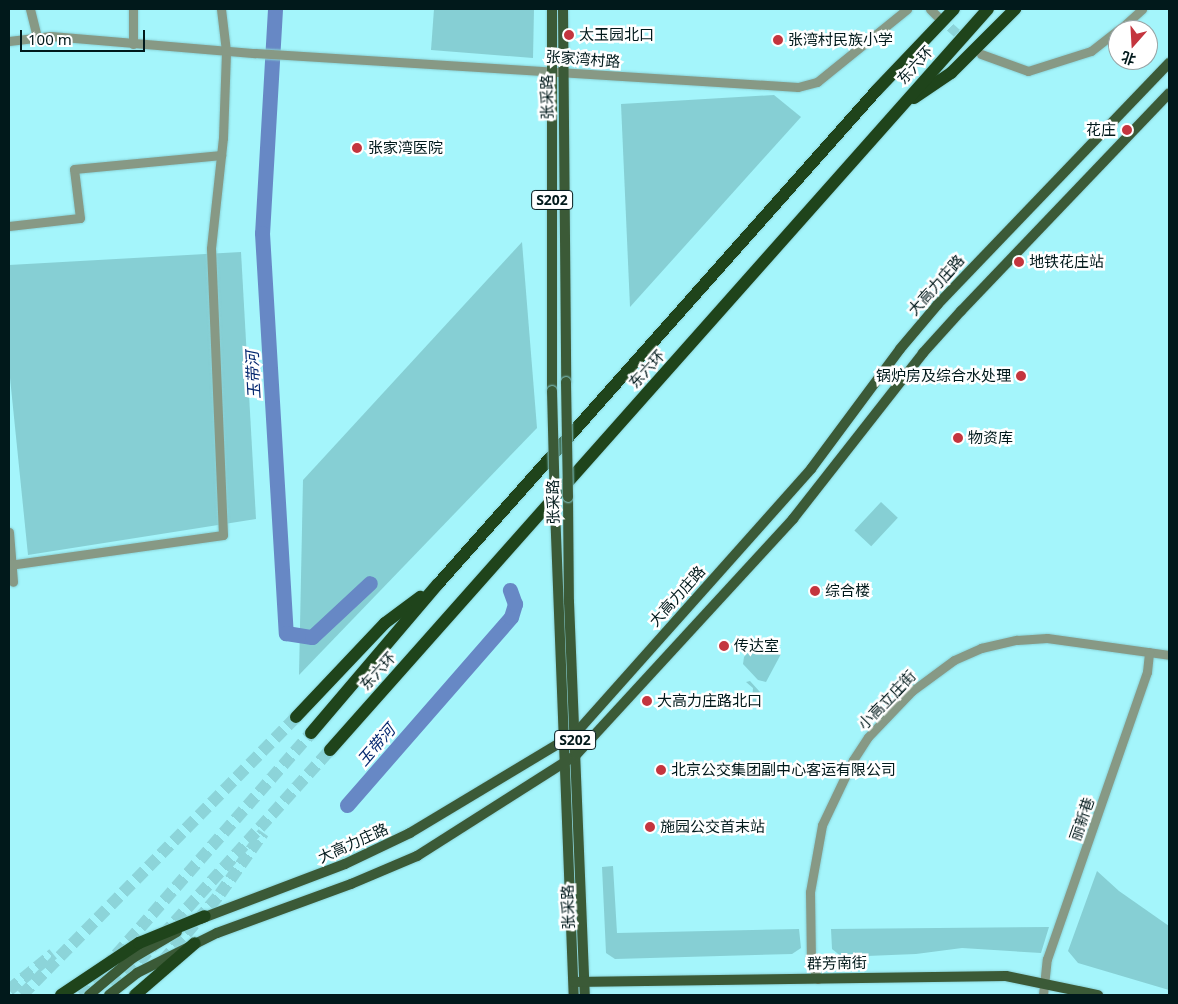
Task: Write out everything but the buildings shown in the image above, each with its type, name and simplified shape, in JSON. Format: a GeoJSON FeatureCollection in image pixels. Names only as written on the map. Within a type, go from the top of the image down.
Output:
{"type":"FeatureCollection","features":[{"type":"Feature","properties":{"kind":"highway","name":"东六环"},"geometry":{"type":"LineString","coordinates":[[311,734],[438,584],[876,91],[954,9]]}},
{"type":"Feature","properties":{"kind":"highway","name":"东六环"},"geometry":{"type":"LineString","coordinates":[[330,750],[895,111],[988,9]]}},
{"type":"Feature","properties":{"kind":"highway"},"geometry":{"type":"LineString","coordinates":[[895,111],[951,73],[1015,9]]}},
{"type":"Feature","properties":{"kind":"highway"},"geometry":{"type":"LineString","coordinates":[[296,717],[385,623],[438,584]]}},
{"type":"Feature","properties":{"kind":"highway"},"geometry":{"type":"LineString","coordinates":[[61,995],[139,942],[205,916]]}},
{"type":"Feature","properties":{"kind":"highway"},"geometry":{"type":"LineString","coordinates":[[134,995],[195,943]]}},
{"type":"Feature","properties":{"kind":"main road","name":"张采路"},"geometry":{"type":"LineString","coordinates":[[552,9],[556,70],[575,734],[585,995]]}},
{"type":"Feature","properties":{"kind":"main road","name":"张采路"},"geometry":{"type":"LineString","coordinates":[[563,9],[556,70],[552,391],[574,995]]}},
{"type":"Feature","properties":{"kind":"main road","name":"大高力庄路"},"geometry":{"type":"LineString","coordinates":[[88,995],[133,958],[205,916],[345,864],[410,834],[575,734],[811,469],[900,349],[938,304],[1169,63]]}},
{"type":"Feature","properties":{"kind":"main road"},"geometry":{"type":"LineString","coordinates":[[109,995],[137,973],[195,943],[417,856],[576,755],[625,705],[793,519],[923,353],[1169,93]]}},
{"type":"Feature","properties":{"kind":"main road"},"geometry":{"type":"LineString","coordinates":[[610,694],[610,703],[614,706],[625,705]]}},
{"type":"Feature","properties":{"kind":"main road","name":"群芳南街"},"geometry":{"type":"LineString","coordinates":[[574,982],[1006,976],[1044,982],[1098,995]]}},
{"type":"Feature","properties":{"kind":"street"},"geometry":{"type":"LineString","coordinates":[[30,9],[37,38]]}},
{"type":"Feature","properties":{"kind":"street"},"geometry":{"type":"LineString","coordinates":[[133,9],[133,44]]}},
{"type":"Feature","properties":{"kind":"street"},"geometry":{"type":"LineString","coordinates":[[10,565],[223,535],[211,248],[221,155],[226,51],[221,9]]}},
{"type":"Feature","properties":{"kind":"street","name":"张家湾村路"},"geometry":{"type":"LineString","coordinates":[[9,41],[37,38],[798,87],[817,82],[907,9]]}},
{"type":"Feature","properties":{"kind":"street"},"geometry":{"type":"LineString","coordinates":[[930,9],[938,17]]}},
{"type":"Feature","properties":{"kind":"street"},"geometry":{"type":"LineString","coordinates":[[1129,20],[1142,9]]}},
{"type":"Feature","properties":{"kind":"street"},"geometry":{"type":"LineString","coordinates":[[981,54],[1028,71],[1091,51],[1108,38]]}},
{"type":"Feature","properties":{"kind":"street"},"geometry":{"type":"LineString","coordinates":[[9,226],[80,218],[74,169],[221,155]]}},
{"type":"Feature","properties":{"kind":"street"},"geometry":{"type":"LineString","coordinates":[[9,532],[10,565],[14,582]]}},
{"type":"Feature","properties":{"kind":"street","name":"小高立庄街"},"geometry":{"type":"LineString","coordinates":[[818,978],[811,963],[810,892],[822,825],[853,760],[900,703],[929,677],[954,660],[981,648],[1017,640],[1047,638],[1169,655]]}},
{"type":"Feature","properties":{"kind":"street","name":"丽新巷"},"geometry":{"type":"LineString","coordinates":[[1043,995],[1047,959],[1147,672],[1149,652]]}},
{"type":"Feature","properties":{"kind":"shaded area"},"geometry":{"type":"Polygon","coordinates":[[[434,9],[534,9],[533,58],[431,50],[434,9]]]}},
{"type":"Feature","properties":{"kind":"shaded area"},"geometry":{"type":"Polygon","coordinates":[[[774,95],[801,117],[630,307],[621,104],[774,95]]]}},
{"type":"Feature","properties":{"kind":"shaded area"},"geometry":{"type":"Polygon","coordinates":[[[522,242],[537,428],[299,675],[303,480],[522,242]]]}},
{"type":"Feature","properties":{"kind":"shaded area"},"geometry":{"type":"Polygon","coordinates":[[[241,252],[256,519],[28,555],[9,368],[9,265],[241,252]]]}},
{"type":"Feature","properties":{"kind":"shaded area"},"geometry":{"type":"Polygon","coordinates":[[[881,502],[898,518],[871,546],[854,531],[881,502]]]}},
{"type":"Feature","properties":{"kind":"shaded area"},"geometry":{"type":"Polygon","coordinates":[[[757,643],[769,644],[781,654],[766,682],[758,680],[743,664],[744,657],[757,643]]]}},
{"type":"Feature","properties":{"kind":"shaded area"},"geometry":{"type":"Polygon","coordinates":[[[750,681],[760,692],[757,706],[752,701],[753,688],[746,682],[750,681]]]}},
{"type":"Feature","properties":{"kind":"shaded area"},"geometry":{"type":"Polygon","coordinates":[[[613,866],[617,933],[799,929],[801,948],[792,954],[615,959],[606,953],[602,867],[613,866]]]}},
{"type":"Feature","properties":{"kind":"shaded area"},"geometry":{"type":"Polygon","coordinates":[[[1097,871],[1119,891],[1169,926],[1169,990],[1078,963],[1068,951],[1097,871]]]}},
{"type":"Feature","properties":{"kind":"shaded area"},"geometry":{"type":"Polygon","coordinates":[[[1049,927],[1041,953],[962,948],[916,954],[842,957],[832,949],[831,929],[1049,927]]]}},
{"type":"Feature","properties":{"kind":"waterway","name":"玉带河"},"geometry":{"type":"LineString","coordinates":[[275,9],[262,233],[286,633],[312,637],[370,583]]}},
{"type":"Feature","properties":{"kind":"waterway","name":"玉带河"},"geometry":{"type":"LineString","coordinates":[[347,805],[511,617],[515,604],[510,590]]}},
{"type":"Feature","properties":{"kind":"tunnel"},"geometry":{"type":"LineString","coordinates":[[940,18],[979,52]]}},
{"type":"Feature","properties":{"kind":"tunnel"},"geometry":{"type":"LineString","coordinates":[[22,995],[296,717]]}},
{"type":"Feature","properties":{"kind":"tunnel"},"geometry":{"type":"LineString","coordinates":[[81,995],[311,733]]}},
{"type":"Feature","properties":{"kind":"tunnel"},"geometry":{"type":"LineString","coordinates":[[115,988],[330,750]]}},
{"type":"Feature","properties":{"kind":"tunnel"},"geometry":{"type":"LineString","coordinates":[[163,961],[220,894],[263,833]]}},
{"type":"Feature","properties":{"kind":"tunnel"},"geometry":{"type":"LineString","coordinates":[[9,990],[53,954]]}},
{"type":"Feature","properties":{"kind":"place","name":"太玉园北口"},"geometry":{"type":"Point","coordinates":[569,35]}},
{"type":"Feature","properties":{"kind":"place","name":"张湾村民族小学"},"geometry":{"type":"Point","coordinates":[778,40]}},
{"type":"Feature","properties":{"kind":"place","name":"花庄"},"geometry":{"type":"Point","coordinates":[1127,130]}},
{"type":"Feature","properties":{"kind":"place","name":"张家湾医院"},"geometry":{"type":"Point","coordinates":[357,148]}},
{"type":"Feature","properties":{"kind":"place","name":"地铁花庄站"},"geometry":{"type":"Point","coordinates":[1019,262]}},
{"type":"Feature","properties":{"kind":"place","name":"锅炉房及综合水处理"},"geometry":{"type":"Point","coordinates":[1021,376]}},
{"type":"Feature","properties":{"kind":"place","name":"物资库"},"geometry":{"type":"Point","coordinates":[958,438]}},
{"type":"Feature","properties":{"kind":"place","name":"综合楼"},"geometry":{"type":"Point","coordinates":[815,591]}},
{"type":"Feature","properties":{"kind":"place","name":"传达室"},"geometry":{"type":"Point","coordinates":[724,646]}},
{"type":"Feature","properties":{"kind":"place","name":"大高力庄路北口"},"geometry":{"type":"Point","coordinates":[647,701]}},
{"type":"Feature","properties":{"kind":"place","name":"北京公交集团副中心客运有限公司"},"geometry":{"type":"Point","coordinates":[661,770]}},
{"type":"Feature","properties":{"kind":"place","name":"施园公交首末站"},"geometry":{"type":"Point","coordinates":[650,827]}}]}
